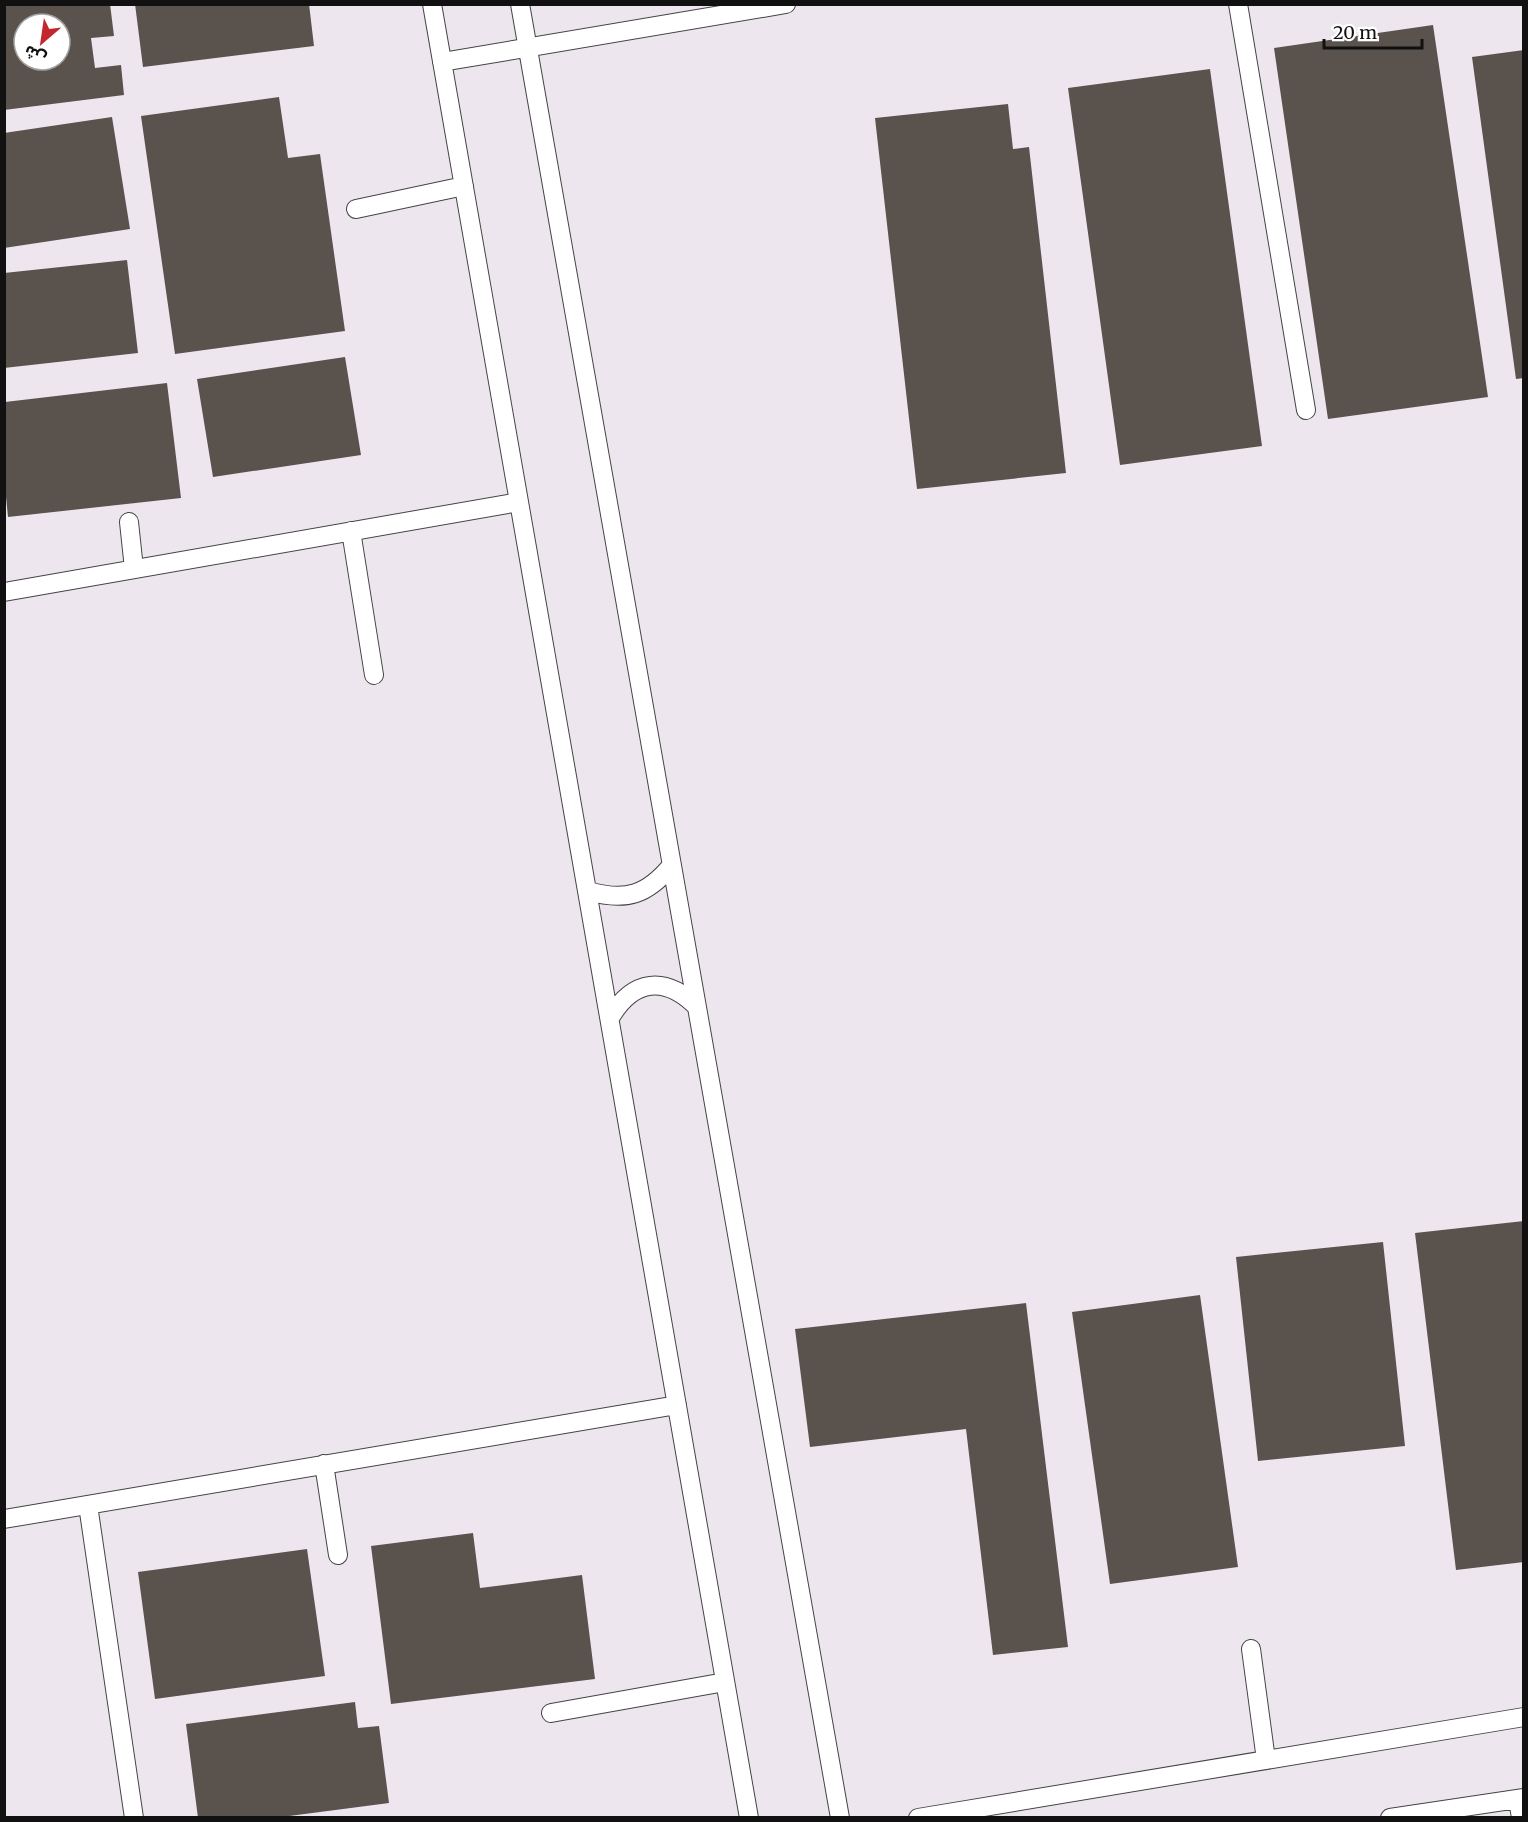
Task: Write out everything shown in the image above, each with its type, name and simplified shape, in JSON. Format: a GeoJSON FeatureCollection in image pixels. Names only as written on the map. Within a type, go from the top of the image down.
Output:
{"type":"FeatureCollection","features":[{"type":"Feature","properties":{"kind":"lane"},"geometry":{"type":"LineString","coordinates":[[432,4],[749,1818]]}},
{"type":"Feature","properties":{"kind":"lane"},"geometry":{"type":"LineString","coordinates":[[520,4],[840,1818]]}},
{"type":"Feature","properties":{"kind":"lane"},"geometry":{"type":"LineString","coordinates":[[442,62],[786,4]]}},
{"type":"Feature","properties":{"kind":"lane"},"geometry":{"type":"LineString","coordinates":[[1238,4],[1306,410]]}},
{"type":"Feature","properties":{"kind":"lane"},"geometry":{"type":"LineString","coordinates":[[356,209],[464,186]]}},
{"type":"Feature","properties":{"kind":"lane"},"geometry":{"type":"LineString","coordinates":[[4,592],[519,502]]}},
{"type":"Feature","properties":{"kind":"lane"},"geometry":{"type":"LineString","coordinates":[[129,522],[134,569]]}},
{"type":"Feature","properties":{"kind":"lane"},"geometry":{"type":"LineString","coordinates":[[351,531],[374,675]]}},
{"type":"Feature","properties":{"kind":"lane"},"geometry":{"type":"LineString","coordinates":[[588,891],[606,896],[626,896],[644,890],[660,880],[672,865]]}},
{"type":"Feature","properties":{"kind":"lane"},"geometry":{"type":"LineString","coordinates":[[610,1018],[619,1002],[633,992],[650,986],[668,987],[684,994],[697,1007]]}},
{"type":"Feature","properties":{"kind":"lane"},"geometry":{"type":"LineString","coordinates":[[4,1519],[677,1405]]}},
{"type":"Feature","properties":{"kind":"lane"},"geometry":{"type":"LineString","coordinates":[[324,1464],[338,1555]]}},
{"type":"Feature","properties":{"kind":"lane"},"geometry":{"type":"LineString","coordinates":[[88,1504],[134,1818]]}},
{"type":"Feature","properties":{"kind":"lane"},"geometry":{"type":"LineString","coordinates":[[1251,1649],[1266,1760]]}},
{"type":"Feature","properties":{"kind":"lane"},"geometry":{"type":"LineString","coordinates":[[551,1713],[725,1682]]}},
{"type":"Feature","properties":{"kind":"lane"},"geometry":{"type":"LineString","coordinates":[[918,1818],[1524,1717]]}},
{"type":"Feature","properties":{"kind":"lane"},"geometry":{"type":"LineString","coordinates":[[1390,1818],[1521,1799],[1521,1818]]}},
{"type":"Feature","properties":{"kind":"shaded area"},"geometry":{"type":"Polygon","coordinates":[[[5,5],[1523,5],[1523,1817],[5,1817],[5,5]]]}},
{"type":"Feature","properties":{"kind":"building"},"geometry":{"type":"Polygon","coordinates":[[[4,4],[110,4],[114,36],[91,38],[95,68],[121,65],[124,95],[4,110],[4,4]]]}},
{"type":"Feature","properties":{"kind":"building"},"geometry":{"type":"Polygon","coordinates":[[[135,4],[309,4],[314,46],[143,67],[135,4]]]}},
{"type":"Feature","properties":{"kind":"building"},"geometry":{"type":"Polygon","coordinates":[[[1433,25],[1488,397],[1328,419],[1274,48],[1433,25]]]}},
{"type":"Feature","properties":{"kind":"building"},"geometry":{"type":"Polygon","coordinates":[[[1524,50],[1524,378],[1516,379],[1472,57],[1524,50]]]}},
{"type":"Feature","properties":{"kind":"building"},"geometry":{"type":"Polygon","coordinates":[[[1210,69],[1262,446],[1120,465],[1068,88],[1210,69]]]}},
{"type":"Feature","properties":{"kind":"building"},"geometry":{"type":"Polygon","coordinates":[[[279,97],[288,158],[320,154],[345,331],[175,354],[141,116],[279,97]]]}},
{"type":"Feature","properties":{"kind":"building"},"geometry":{"type":"Polygon","coordinates":[[[1008,104],[1013,149],[1029,147],[1066,473],[917,489],[875,118],[1008,104]]]}},
{"type":"Feature","properties":{"kind":"building"},"geometry":{"type":"Polygon","coordinates":[[[112,117],[130,229],[4,248],[4,133],[112,117]]]}},
{"type":"Feature","properties":{"kind":"building"},"geometry":{"type":"Polygon","coordinates":[[[127,260],[138,353],[4,368],[4,273],[127,260]]]}},
{"type":"Feature","properties":{"kind":"building"},"geometry":{"type":"Polygon","coordinates":[[[345,357],[361,455],[213,477],[197,379],[345,357]]]}},
{"type":"Feature","properties":{"kind":"building"},"geometry":{"type":"Polygon","coordinates":[[[167,383],[181,498],[8,517],[5,487],[5,402],[167,383]]]}},
{"type":"Feature","properties":{"kind":"building"},"geometry":{"type":"Polygon","coordinates":[[[1524,1221],[1524,1562],[1456,1570],[1415,1233],[1524,1221]]]}},
{"type":"Feature","properties":{"kind":"building"},"geometry":{"type":"Polygon","coordinates":[[[1383,1242],[1405,1446],[1258,1461],[1236,1257],[1383,1242]]]}},
{"type":"Feature","properties":{"kind":"building"},"geometry":{"type":"Polygon","coordinates":[[[1200,1295],[1238,1567],[1110,1584],[1072,1312],[1200,1295]]]}},
{"type":"Feature","properties":{"kind":"building"},"geometry":{"type":"Polygon","coordinates":[[[1026,1303],[1068,1647],[993,1655],[966,1429],[810,1447],[795,1329],[1026,1303]]]}},
{"type":"Feature","properties":{"kind":"building"},"geometry":{"type":"Polygon","coordinates":[[[473,1533],[480,1588],[582,1575],[595,1679],[391,1704],[371,1546],[473,1533]]]}},
{"type":"Feature","properties":{"kind":"building"},"geometry":{"type":"Polygon","coordinates":[[[307,1549],[325,1676],[155,1699],[138,1572],[307,1549]]]}},
{"type":"Feature","properties":{"kind":"building"},"geometry":{"type":"Polygon","coordinates":[[[355,1702],[358,1728],[379,1726],[389,1803],[274,1818],[198,1818],[186,1724],[355,1702]]]}}]}
